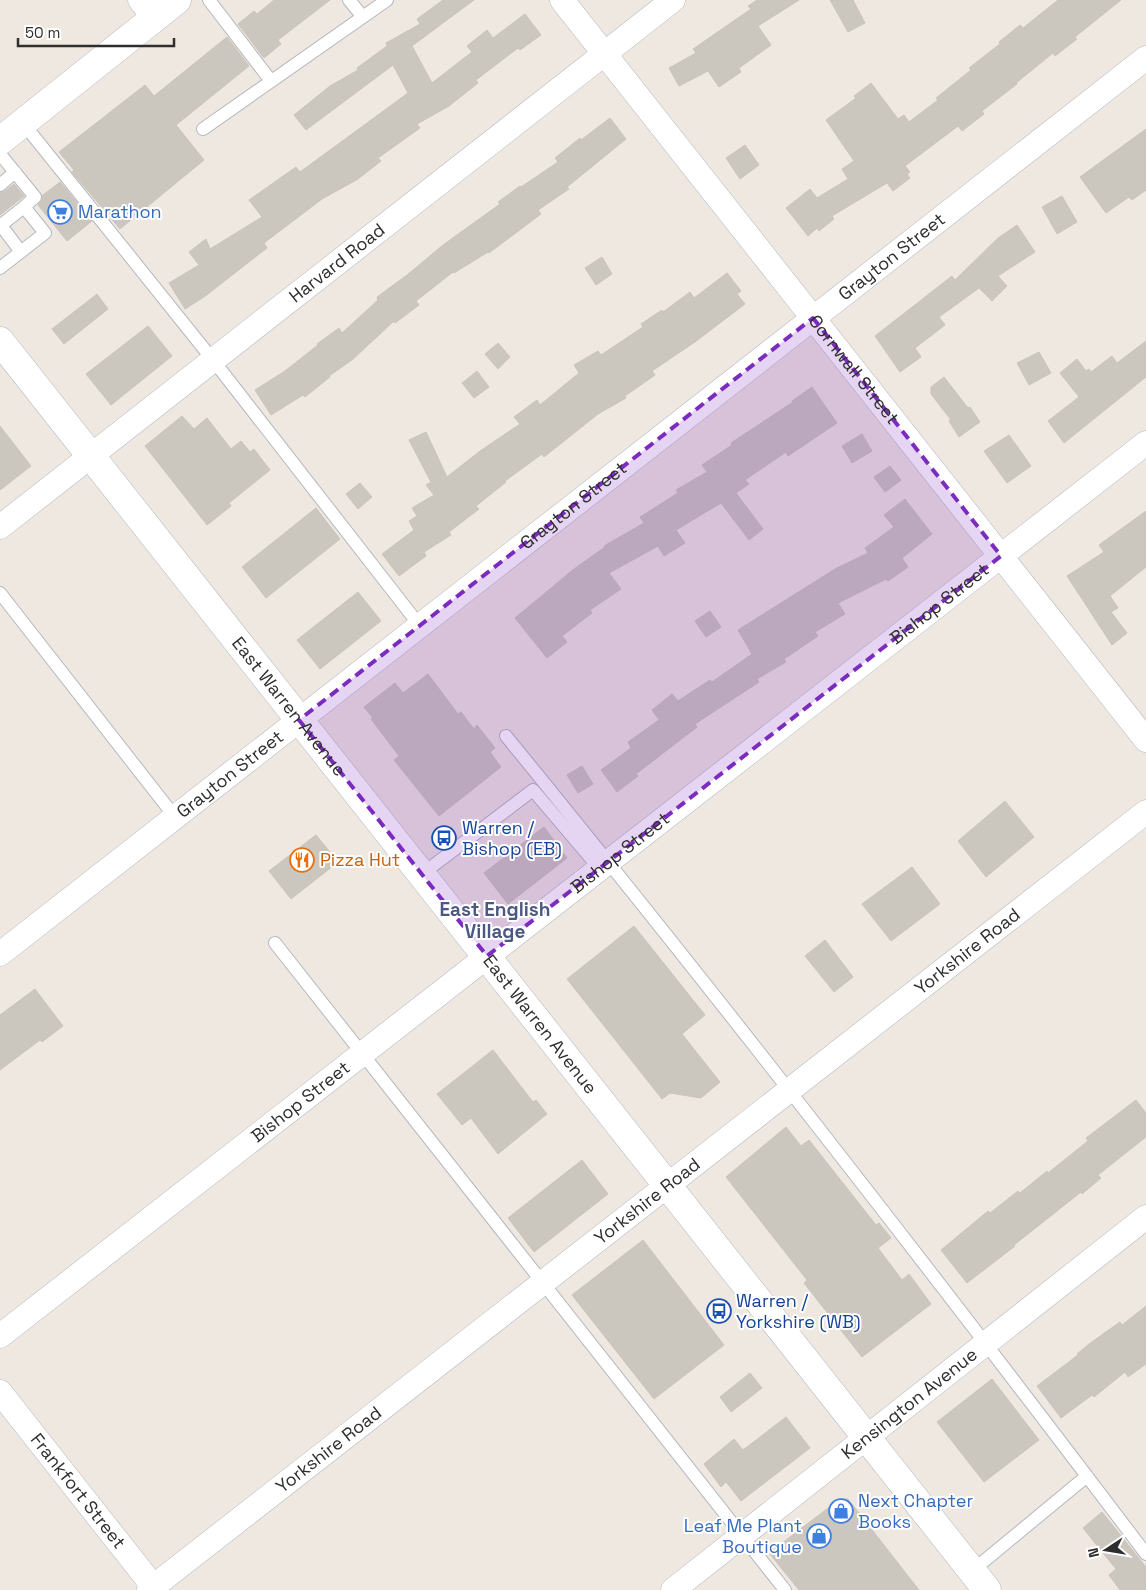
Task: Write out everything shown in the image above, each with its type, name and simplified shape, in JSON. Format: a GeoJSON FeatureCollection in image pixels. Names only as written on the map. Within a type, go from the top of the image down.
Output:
{"type":"FeatureCollection","features":[{"type":"Feature","properties":{"kind":"main road"},"geometry":{"type":"LineString","coordinates":[[6,136],[147,9],[177,0]]}},
{"type":"Feature","properties":{"kind":"main road","name":"East Warren Avenue"},"geometry":{"type":"LineString","coordinates":[[0,342],[979,1581]]}},
{"type":"Feature","properties":{"kind":"street","name":"Cornwall Street"},"geometry":{"type":"LineString","coordinates":[[562,0],[1146,740]]}},
{"type":"Feature","properties":{"kind":"street","name":"Harvard Road"},"geometry":{"type":"LineString","coordinates":[[0,527],[673,0]]}},
{"type":"Feature","properties":{"kind":"street","name":"Grayton Street"},"geometry":{"type":"LineString","coordinates":[[0,954],[1146,58]]}},
{"type":"Feature","properties":{"kind":"street","name":"Bishop Street"},"geometry":{"type":"LineString","coordinates":[[0,1336],[1146,444]]}},
{"type":"Feature","properties":{"kind":"street","name":"Yorkshire Road"},"geometry":{"type":"LineString","coordinates":[[153,1589],[1146,812]]}},
{"type":"Feature","properties":{"kind":"street","name":"Kensington Avenue"},"geometry":{"type":"LineString","coordinates":[[673,1590],[1146,1217]]}},
{"type":"Feature","properties":{"kind":"street","name":"Frankfort Street"},"geometry":{"type":"LineString","coordinates":[[0,1392],[153,1589]]}},
{"type":"Feature","properties":{"kind":"lane"},"geometry":{"type":"LineString","coordinates":[[209,0],[271,82]]}},
{"type":"Feature","properties":{"kind":"lane"},"geometry":{"type":"LineString","coordinates":[[349,0],[363,17]]}},
{"type":"Feature","properties":{"kind":"lane"},"geometry":{"type":"LineString","coordinates":[[203,129],[387,0]]}},
{"type":"Feature","properties":{"kind":"lane"},"geometry":{"type":"LineString","coordinates":[[6,136],[15,172],[35,196],[0,224],[21,252]]}},
{"type":"Feature","properties":{"kind":"lane"},"geometry":{"type":"LineString","coordinates":[[6,136],[213,360],[420,626]]}},
{"type":"Feature","properties":{"kind":"lane"},"geometry":{"type":"LineString","coordinates":[[0,185],[15,172]]}},
{"type":"Feature","properties":{"kind":"lane"},"geometry":{"type":"LineString","coordinates":[[2,264],[45,234],[24,206]]}},
{"type":"Feature","properties":{"kind":"lane"},"geometry":{"type":"LineString","coordinates":[[0,594],[175,817]]}},
{"type":"Feature","properties":{"kind":"lane"},"geometry":{"type":"LineString","coordinates":[[506,736],[604,866],[790,1090],[986,1342],[1146,1554]]}},
{"type":"Feature","properties":{"kind":"lane"},"geometry":{"type":"LineString","coordinates":[[422,874],[533,790],[604,866]]}},
{"type":"Feature","properties":{"kind":"lane"},"geometry":{"type":"LineString","coordinates":[[275,944],[363,1053],[785,1590]]}},
{"type":"Feature","properties":{"kind":"lane"},"geometry":{"type":"LineString","coordinates":[[979,1581],[1086,1476]]}},
{"type":"Feature","properties":{"kind":"highlighted area"},"geometry":{"type":"Polygon","coordinates":[[[813,318],[1001,556],[487,956],[299,720],[813,318]]]}},
{"type":"Feature","properties":{"kind":"building"},"geometry":{"type":"Polygon","coordinates":[[[274,0],[330,0],[278,40],[281,44],[264,58],[238,24],[254,11],[257,14],[274,0]]]}},
{"type":"Feature","properties":{"kind":"building"},"geometry":{"type":"Polygon","coordinates":[[[443,0],[474,0],[412,46],[432,83],[472,52],[467,46],[487,30],[493,38],[525,14],[541,35],[520,50],[518,48],[476,80],[478,83],[449,106],[417,124],[420,128],[378,158],[381,161],[358,179],[322,199],[264,243],[267,248],[204,297],[185,309],[169,283],[199,265],[189,252],[206,239],[210,249],[262,217],[249,200],[296,167],[300,172],[408,93],[393,65],[306,130],[294,115],[330,86],[358,70],[357,68],[387,46],[386,43],[420,24],[417,19],[443,0]]]}},
{"type":"Feature","properties":{"kind":"building"},"geometry":{"type":"Polygon","coordinates":[[[757,0],[799,0],[758,26],[771,45],[739,68],[741,72],[719,87],[708,71],[679,86],[669,68],[696,53],[693,49],[751,9],[748,6],[757,0]]]}},
{"type":"Feature","properties":{"kind":"building"},"geometry":{"type":"Polygon","coordinates":[[[830,0],[853,0],[865,23],[848,32],[830,0]]]}},
{"type":"Feature","properties":{"kind":"building"},"geometry":{"type":"Polygon","coordinates":[[[1058,0],[1121,0],[1075,37],[1077,39],[1055,56],[1053,53],[982,111],[984,114],[962,131],[958,126],[905,166],[910,172],[907,174],[910,178],[893,191],[887,183],[832,216],[834,219],[819,231],[817,228],[808,236],[786,208],[810,189],[817,198],[848,179],[842,169],[854,161],[826,120],[856,98],[854,96],[871,83],[898,119],[904,115],[909,122],[938,100],[936,98],[971,70],[969,68],[1000,44],[999,42],[1020,25],[1023,28],[1058,0]]]}},
{"type":"Feature","properties":{"kind":"building"},"geometry":{"type":"Polygon","coordinates":[[[227,37],[249,66],[176,125],[204,160],[120,229],[72,172],[74,170],[59,152],[145,85],[154,96],[227,37]]]}},
{"type":"Feature","properties":{"kind":"building"},"geometry":{"type":"Polygon","coordinates":[[[610,118],[626,139],[567,187],[569,189],[538,210],[541,214],[489,253],[453,272],[416,301],[419,305],[395,323],[394,321],[352,360],[329,376],[305,397],[303,395],[271,415],[255,390],[285,371],[339,328],[342,333],[378,300],[377,297],[443,245],[500,204],[498,202],[558,162],[555,158],[610,118]]]}},
{"type":"Feature","properties":{"kind":"building"},"geometry":{"type":"Polygon","coordinates":[[[1146,129],[1146,190],[1132,200],[1129,197],[1106,213],[1080,177],[1146,129]]]}},
{"type":"Feature","properties":{"kind":"building"},"geometry":{"type":"Polygon","coordinates":[[[745,145],[759,165],[740,179],[726,158],[745,145]]]}},
{"type":"Feature","properties":{"kind":"building"},"geometry":{"type":"Polygon","coordinates":[[[60,182],[92,221],[67,241],[38,205],[43,195],[60,182]]]}},
{"type":"Feature","properties":{"kind":"building"},"geometry":{"type":"Polygon","coordinates":[[[14,184],[24,196],[0,215],[0,193],[14,184]]]}},
{"type":"Feature","properties":{"kind":"building"},"geometry":{"type":"Polygon","coordinates":[[[1062,196],[1077,222],[1057,234],[1042,207],[1062,196]]]}},
{"type":"Feature","properties":{"kind":"building"},"geometry":{"type":"Polygon","coordinates":[[[1017,225],[1035,252],[998,276],[1007,286],[992,301],[979,288],[939,317],[945,325],[915,348],[921,357],[900,372],[875,336],[952,276],[955,280],[998,238],[1017,225]]]}},
{"type":"Feature","properties":{"kind":"building"},"geometry":{"type":"Polygon","coordinates":[[[602,257],[612,274],[596,285],[585,268],[602,257]]]}},
{"type":"Feature","properties":{"kind":"building"},"geometry":{"type":"Polygon","coordinates":[[[727,273],[741,291],[737,294],[745,304],[695,342],[652,371],[655,375],[625,396],[626,398],[598,414],[544,457],[542,454],[505,481],[476,506],[479,509],[449,532],[451,535],[424,552],[426,556],[399,576],[382,554],[414,530],[409,521],[417,516],[412,508],[434,495],[426,485],[431,482],[409,440],[426,432],[447,477],[480,451],[520,424],[514,417],[537,400],[540,405],[579,373],[574,365],[598,351],[601,355],[643,327],[641,324],[662,310],[663,312],[690,292],[694,298],[727,273]]]}},
{"type":"Feature","properties":{"kind":"building"},"geometry":{"type":"Polygon","coordinates":[[[97,294],[108,309],[64,344],[52,329],[97,294]]]}},
{"type":"Feature","properties":{"kind":"building"},"geometry":{"type":"Polygon","coordinates":[[[148,326],[172,356],[111,405],[86,374],[148,326]]]}},
{"type":"Feature","properties":{"kind":"building"},"geometry":{"type":"Polygon","coordinates":[[[1146,341],[1146,377],[1064,443],[1048,421],[1079,397],[1060,373],[1077,359],[1086,371],[1089,369],[1091,372],[1112,356],[1117,363],[1146,341]]]}},
{"type":"Feature","properties":{"kind":"building"},"geometry":{"type":"Polygon","coordinates":[[[498,343],[510,357],[498,369],[485,354],[498,343]]]}},
{"type":"Feature","properties":{"kind":"building"},"geometry":{"type":"Polygon","coordinates":[[[1039,352],[1051,373],[1029,385],[1017,363],[1039,352]]]}},
{"type":"Feature","properties":{"kind":"building"},"geometry":{"type":"Polygon","coordinates":[[[477,371],[489,387],[474,398],[462,383],[477,371]]]}},
{"type":"Feature","properties":{"kind":"building"},"geometry":{"type":"Polygon","coordinates":[[[944,377],[968,408],[970,407],[980,422],[959,437],[949,421],[951,420],[931,394],[931,387],[944,377]]]}},
{"type":"Feature","properties":{"kind":"building"},"geometry":{"type":"Polygon","coordinates":[[[812,387],[837,423],[788,456],[786,452],[745,480],[749,484],[736,493],[763,529],[749,540],[721,503],[676,530],[685,543],[664,556],[658,546],[609,573],[621,589],[590,610],[592,613],[562,636],[567,642],[547,658],[515,618],[604,546],[644,523],[640,517],[678,493],[676,490],[707,472],[702,465],[812,387]]]}},
{"type":"Feature","properties":{"kind":"building"},"geometry":{"type":"Polygon","coordinates":[[[182,416],[194,429],[207,418],[231,449],[241,441],[250,452],[254,449],[270,470],[229,503],[231,506],[207,525],[145,446],[182,416]]]}},
{"type":"Feature","properties":{"kind":"building"},"geometry":{"type":"Polygon","coordinates":[[[0,426],[31,466],[0,490],[0,426]]]}},
{"type":"Feature","properties":{"kind":"building"},"geometry":{"type":"Polygon","coordinates":[[[862,434],[872,451],[852,463],[842,446],[862,434]]]}},
{"type":"Feature","properties":{"kind":"building"},"geometry":{"type":"Polygon","coordinates":[[[1009,435],[1031,466],[1007,483],[984,451],[1009,435]]]}},
{"type":"Feature","properties":{"kind":"building"},"geometry":{"type":"Polygon","coordinates":[[[890,466],[901,480],[885,492],[874,477],[890,466]]]}},
{"type":"Feature","properties":{"kind":"building"},"geometry":{"type":"Polygon","coordinates":[[[360,483],[372,497],[358,509],[346,494],[360,483]]]}},
{"type":"Feature","properties":{"kind":"building"},"geometry":{"type":"Polygon","coordinates":[[[905,499],[932,534],[902,558],[908,567],[888,581],[886,579],[838,603],[845,614],[815,632],[818,636],[784,659],[786,662],[757,679],[759,682],[695,724],[697,727],[636,774],[638,776],[617,792],[601,770],[631,748],[628,742],[659,720],[652,710],[672,694],[678,701],[710,680],[712,682],[752,654],[738,630],[835,569],[868,553],[865,548],[894,527],[884,515],[905,499]]]}},
{"type":"Feature","properties":{"kind":"building"},"geometry":{"type":"Polygon","coordinates":[[[316,508],[340,539],[266,598],[242,567],[316,508]]]}},
{"type":"Feature","properties":{"kind":"building"},"geometry":{"type":"Polygon","coordinates":[[[1146,511],[1146,567],[1110,596],[1118,608],[1111,612],[1127,633],[1112,645],[1067,576],[1104,552],[1099,545],[1146,511]]]}},
{"type":"Feature","properties":{"kind":"building"},"geometry":{"type":"Polygon","coordinates":[[[358,592],[381,621],[320,669],[297,640],[358,592]]]}},
{"type":"Feature","properties":{"kind":"building"},"geometry":{"type":"Polygon","coordinates":[[[710,611],[721,627],[706,637],[695,621],[710,611]]]}},
{"type":"Feature","properties":{"kind":"building"},"geometry":{"type":"Polygon","coordinates":[[[428,674],[458,714],[461,712],[474,729],[477,725],[495,748],[490,752],[501,767],[439,816],[394,760],[399,756],[364,707],[395,683],[403,693],[428,674]]]}},
{"type":"Feature","properties":{"kind":"building"},"geometry":{"type":"Polygon","coordinates":[[[582,766],[593,784],[578,793],[567,775],[582,766]]]}},
{"type":"Feature","properties":{"kind":"building"},"geometry":{"type":"Polygon","coordinates":[[[1005,801],[1034,837],[986,877],[958,841],[1005,801]]]}},
{"type":"Feature","properties":{"kind":"building"},"geometry":{"type":"Polygon","coordinates":[[[544,827],[567,858],[508,904],[484,873],[544,827]]]}},
{"type":"Feature","properties":{"kind":"building"},"geometry":{"type":"Polygon","coordinates":[[[316,835],[338,862],[291,899],[269,871],[316,835]]]}},
{"type":"Feature","properties":{"kind":"building"},"geometry":{"type":"Polygon","coordinates":[[[912,867],[940,904],[891,941],[862,904],[912,867]]]}},
{"type":"Feature","properties":{"kind":"building"},"geometry":{"type":"Polygon","coordinates":[[[634,926],[705,1015],[682,1034],[720,1082],[701,1098],[670,1093],[662,1099],[567,979],[634,926]]]}},
{"type":"Feature","properties":{"kind":"building"},"geometry":{"type":"Polygon","coordinates":[[[825,940],[853,977],[834,992],[805,956],[825,940]]]}},
{"type":"Feature","properties":{"kind":"building"},"geometry":{"type":"Polygon","coordinates":[[[35,989],[63,1026],[42,1042],[40,1040],[0,1070],[0,1015],[35,989]]]}},
{"type":"Feature","properties":{"kind":"building"},"geometry":{"type":"Polygon","coordinates":[[[493,1050],[533,1102],[536,1100],[547,1114],[498,1154],[471,1118],[462,1125],[437,1094],[493,1050]]]}},
{"type":"Feature","properties":{"kind":"building"},"geometry":{"type":"Polygon","coordinates":[[[1136,1100],[1146,1113],[1146,1137],[1098,1175],[1101,1178],[1082,1194],[1081,1192],[967,1283],[941,1250],[988,1211],[990,1213],[1018,1191],[1020,1193],[1047,1171],[1048,1173],[1088,1141],[1086,1138],[1136,1100]]]}},
{"type":"Feature","properties":{"kind":"building"},"geometry":{"type":"Polygon","coordinates":[[[786,1127],[801,1146],[809,1140],[876,1225],[879,1223],[891,1238],[878,1248],[902,1280],[909,1274],[931,1304],[862,1357],[804,1283],[807,1280],[726,1177],[786,1127]]]}},
{"type":"Feature","properties":{"kind":"building"},"geometry":{"type":"Polygon","coordinates":[[[582,1160],[608,1194],[534,1252],[508,1218],[582,1160]]]}},
{"type":"Feature","properties":{"kind":"building"},"geometry":{"type":"Polygon","coordinates":[[[643,1240],[724,1345],[654,1399],[572,1295],[643,1240]]]}},
{"type":"Feature","properties":{"kind":"building"},"geometry":{"type":"Polygon","coordinates":[[[1146,1306],[1146,1364],[1128,1377],[1125,1372],[1094,1397],[1092,1395],[1061,1418],[1037,1386],[1078,1355],[1089,1344],[1120,1322],[1122,1325],[1146,1306]]]}},
{"type":"Feature","properties":{"kind":"building"},"geometry":{"type":"Polygon","coordinates":[[[750,1373],[762,1388],[731,1412],[720,1397],[750,1373]]]}},
{"type":"Feature","properties":{"kind":"building"},"geometry":{"type":"Polygon","coordinates":[[[992,1379],[1039,1440],[984,1482],[937,1422],[992,1379]]]}},
{"type":"Feature","properties":{"kind":"building"},"geometry":{"type":"Polygon","coordinates":[[[786,1417],[810,1448],[741,1501],[726,1482],[721,1487],[704,1464],[734,1439],[743,1450],[786,1417]]]}},
{"type":"Feature","properties":{"kind":"building"},"geometry":{"type":"Polygon","coordinates":[[[840,1499],[848,1499],[919,1590],[799,1590],[769,1553],[840,1499]]]}},
{"type":"Feature","properties":{"kind":"building"},"geometry":{"type":"Polygon","coordinates":[[[1102,1512],[1146,1567],[1146,1590],[1120,1590],[1109,1575],[1116,1569],[1083,1528],[1102,1512]]]}},
{"type":"Feature","properties":{"kind":"place","name":"Marathon"},"geometry":{"type":"Point","coordinates":[60,212]}},
{"type":"Feature","properties":{"kind":"place","name":"Warren / Bishop (EB)"},"geometry":{"type":"Point","coordinates":[444,838]}},
{"type":"Feature","properties":{"kind":"place","name":"Pizza Hut"},"geometry":{"type":"Point","coordinates":[302,860]}},
{"type":"Feature","properties":{"kind":"place","name":"Warren / Yorkshire (WB)"},"geometry":{"type":"Point","coordinates":[719,1311]}},
{"type":"Feature","properties":{"kind":"place","name":"Next Chapter Books"},"geometry":{"type":"Point","coordinates":[841,1511]}},
{"type":"Feature","properties":{"kind":"place","name":"Leaf Me Plant Boutique"},"geometry":{"type":"Point","coordinates":[819,1536]}},
{"type":"Feature","properties":{"kind":"district","name":"East English Village"},"geometry":{"type":"Point","coordinates":[495,920]}}]}
